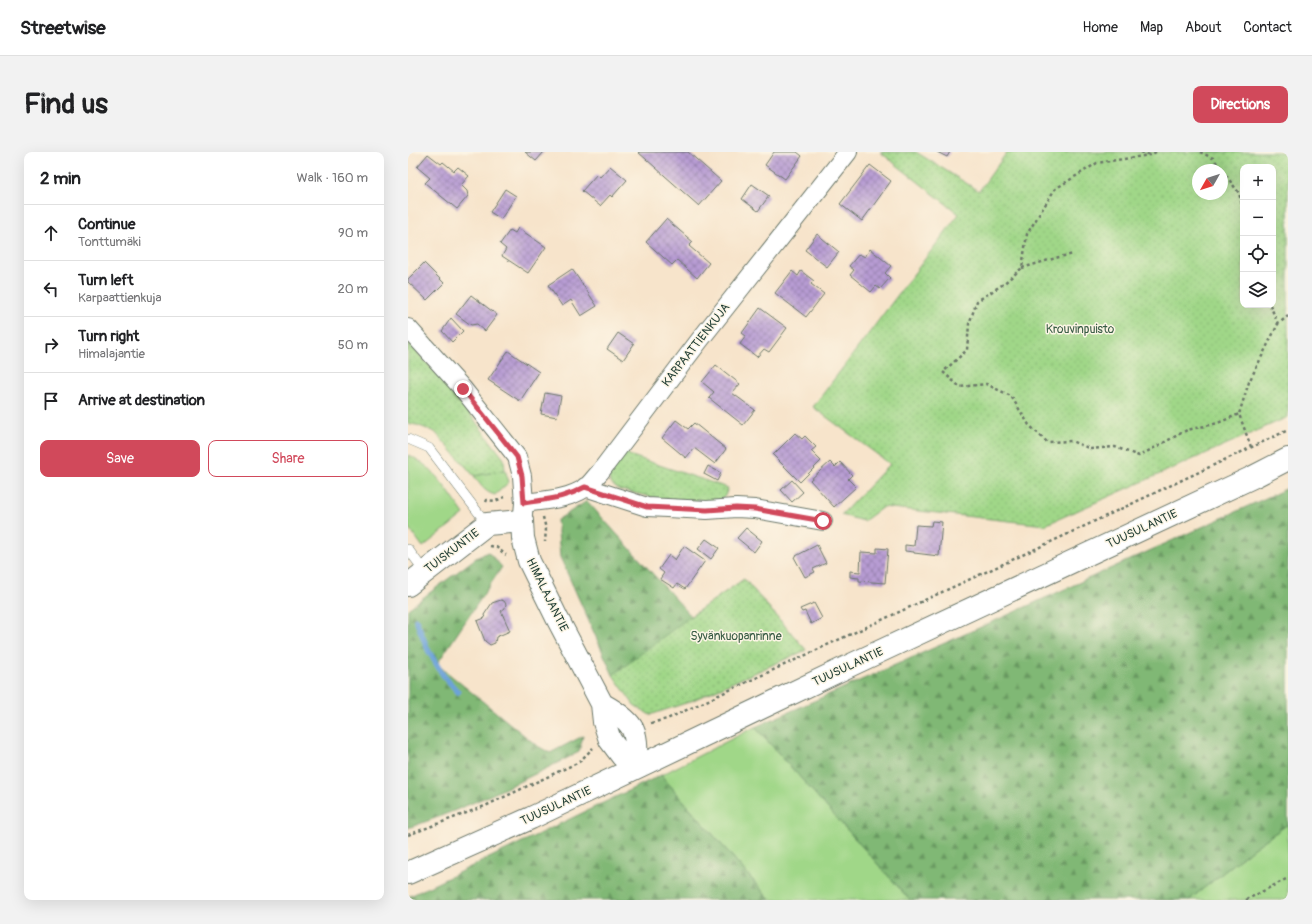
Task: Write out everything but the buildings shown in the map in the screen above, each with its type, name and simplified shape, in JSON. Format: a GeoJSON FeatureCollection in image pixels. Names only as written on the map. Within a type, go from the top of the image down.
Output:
{"type":"FeatureCollection","features":[{"type":"Feature","properties":{"kind":"main road","name":"TUUSULANTIE"},"geometry":{"type":"LineString","coordinates":[[408,873],[531,818],[853,664],[1253,477],[1288,459]]}},
{"type":"Feature","properties":{"kind":"main road","name":"TUISKUNTIE"},"geometry":{"type":"LineString","coordinates":[[408,585],[487,524],[508,521],[523,512]]}},
{"type":"Feature","properties":{"kind":"main road","name":"HIMALAJANTIE"},"geometry":{"type":"LineString","coordinates":[[523,512],[523,538],[529,561],[602,704],[604,722],[610,740],[622,756],[635,768]]}},
{"type":"Feature","properties":{"kind":"street","name":"KARPAATTIENKUJA"},"geometry":{"type":"LineString","coordinates":[[523,512],[570,495],[585,487],[600,472],[713,323],[848,152]]}},
{"type":"Feature","properties":{"kind":"street","name":"HIMALAJANTIE"},"geometry":{"type":"LineString","coordinates":[[408,328],[463,389],[517,457],[522,476],[523,512]]}},
{"type":"Feature","properties":{"kind":"street"},"geometry":{"type":"LineString","coordinates":[[585,487],[647,507],[707,510],[736,508],[755,509],[823,521]]}},
{"type":"Feature","properties":{"kind":"lane"},"geometry":{"type":"LineString","coordinates":[[408,439],[429,448],[487,524]]}},
{"type":"Feature","properties":{"kind":"lane"},"geometry":{"type":"LineString","coordinates":[[408,549],[425,572]]}},
{"type":"Feature","properties":{"kind":"path"},"geometry":{"type":"LineString","coordinates":[[1142,152],[1150,155]]}},
{"type":"Feature","properties":{"kind":"path"},"geometry":{"type":"LineString","coordinates":[[1022,268],[1027,234],[1055,189],[1097,163],[1150,155],[1156,152]]}},
{"type":"Feature","properties":{"kind":"path"},"geometry":{"type":"LineString","coordinates":[[1200,152],[1214,158],[1239,194],[1241,200]]}},
{"type":"Feature","properties":{"kind":"path"},"geometry":{"type":"LineString","coordinates":[[1074,254],[1022,268],[1002,286],[978,301],[969,324],[966,350],[943,372],[960,387],[986,384],[1011,396],[1029,425],[1047,442],[1071,440],[1091,449],[1115,447],[1139,456],[1187,430],[1218,423],[1239,414]]}},
{"type":"Feature","properties":{"kind":"path"},"geometry":{"type":"LineString","coordinates":[[1271,308],[1278,324]]}},
{"type":"Feature","properties":{"kind":"path"},"geometry":{"type":"LineString","coordinates":[[1251,447],[1239,414],[1249,382],[1278,324],[1288,316]]}},
{"type":"Feature","properties":{"kind":"path"},"geometry":{"type":"LineString","coordinates":[[648,723],[674,716],[1041,547],[1288,430]]}},
{"type":"Feature","properties":{"kind":"path"},"geometry":{"type":"LineString","coordinates":[[484,546],[496,547],[504,553],[515,566],[529,561]]}},
{"type":"Feature","properties":{"kind":"path"},"geometry":{"type":"LineString","coordinates":[[408,835],[485,806],[579,762],[592,749]]}},
{"type":"Feature","properties":{"kind":"path"},"geometry":{"type":"LineString","coordinates":[[1246,900],[1288,878]]}},
{"type":"Feature","properties":{"kind":"green space","name":"Krouvinpuisto"},"geometry":{"type":"Polygon","coordinates":[[[880,152],[916,152],[979,191],[1007,152],[1288,152],[1288,417],[1045,525],[883,507],[864,521],[841,515],[890,464],[813,407],[959,214],[880,152]]]}},
{"type":"Feature","properties":{"kind":"green space"},"geometry":{"type":"Polygon","coordinates":[[[408,342],[452,391],[504,459],[505,470],[474,476],[435,432],[417,425],[408,424],[408,342]]]}},
{"type":"Feature","properties":{"kind":"green space"},"geometry":{"type":"Polygon","coordinates":[[[626,450],[629,455],[728,488],[725,496],[720,500],[709,502],[661,499],[620,490],[612,484],[608,475],[626,450]]]}},
{"type":"Feature","properties":{"kind":"green space"},"geometry":{"type":"Polygon","coordinates":[[[408,455],[425,465],[440,480],[464,514],[423,547],[408,527],[408,455]]]}},
{"type":"Feature","properties":{"kind":"green space"},"geometry":{"type":"Polygon","coordinates":[[[505,470],[509,482],[495,495],[485,490],[474,476],[505,470]]]}},
{"type":"Feature","properties":{"kind":"green space"},"geometry":{"type":"Polygon","coordinates":[[[1288,488],[1288,824],[1255,847],[1189,900],[910,900],[755,727],[990,623],[1288,488]]]}},
{"type":"Feature","properties":{"kind":"green space"},"geometry":{"type":"Polygon","coordinates":[[[587,501],[691,616],[744,579],[806,650],[686,703],[656,707],[613,675],[560,557],[557,520],[587,501]]]}},
{"type":"Feature","properties":{"kind":"green space"},"geometry":{"type":"Polygon","coordinates":[[[488,552],[502,567],[437,664],[536,745],[550,753],[583,736],[579,752],[474,803],[408,828],[408,609],[476,558],[488,552]]]}},
{"type":"Feature","properties":{"kind":"green space","name":"Syvänkuopanrinne"},"geometry":{"type":"Polygon","coordinates":[[[744,579],[806,650],[686,703],[650,715],[634,705],[613,675],[691,616],[744,579]]]}},
{"type":"Feature","properties":{"kind":"green space"},"geometry":{"type":"Polygon","coordinates":[[[755,727],[910,900],[770,900],[661,775],[755,727]]]}},
{"type":"Feature","properties":{"kind":"green space"},"geometry":{"type":"Polygon","coordinates":[[[661,775],[770,900],[408,900],[408,897],[661,775]]]}},
{"type":"Feature","properties":{"kind":"green space"},"geometry":{"type":"Polygon","coordinates":[[[1288,824],[1288,900],[1189,900],[1255,847],[1288,824]]]}},
{"type":"Feature","properties":{"kind":"waterway"},"geometry":{"type":"LineString","coordinates":[[416,620],[428,650],[443,675],[458,692]]}},
{"type":"Feature","properties":{"kind":"route"},"geometry":{"type":"LineString","coordinates":[[463,389],[517,457],[522,476],[524,503],[557,499],[570,495],[585,487],[647,507],[707,510],[736,508],[755,509],[823,521]]}}]}
